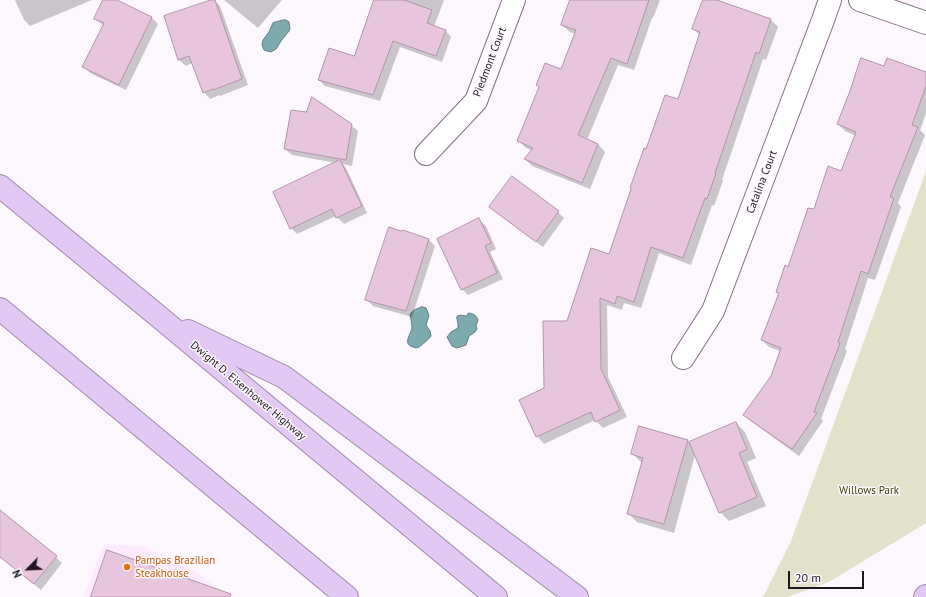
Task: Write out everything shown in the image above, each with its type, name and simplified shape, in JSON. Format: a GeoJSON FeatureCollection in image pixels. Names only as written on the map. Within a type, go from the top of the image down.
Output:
{"type":"FeatureCollection","features":[{"type":"Feature","properties":{"kind":"highway","name":"Dwight D. Eisenhower Highway"},"geometry":{"type":"LineString","coordinates":[[0,186],[496,597]]}},
{"type":"Feature","properties":{"kind":"highway"},"geometry":{"type":"LineString","coordinates":[[0,309],[347,597]]}},
{"type":"Feature","properties":{"kind":"highway"},"geometry":{"type":"LineString","coordinates":[[158,316],[284,376],[577,597]]}},
{"type":"Feature","properties":{"kind":"street","name":"Piedmont Court"},"geometry":{"type":"LineString","coordinates":[[426,154],[476,101],[514,0]]}},
{"type":"Feature","properties":{"kind":"street","name":"Catalina Court"},"geometry":{"type":"LineString","coordinates":[[683,358],[713,311],[830,0]]}},
{"type":"Feature","properties":{"kind":"street"},"geometry":{"type":"LineString","coordinates":[[860,0],[926,23]]}},
{"type":"Feature","properties":{"kind":"shaded area","name":"Pampas Brazilian Steakhouse"},"geometry":{"type":"Polygon","coordinates":[[[104,544],[144,547],[189,567],[213,585],[233,597],[83,597],[104,544]]]}},
{"type":"Feature","properties":{"kind":"green space","name":"Willows Park"},"geometry":{"type":"Polygon","coordinates":[[[926,171],[926,523],[829,582],[787,597],[763,597],[791,541],[926,171]]]}},
{"type":"Feature","properties":{"kind":"water"},"geometry":{"type":"Polygon","coordinates":[[[283,20],[289,22],[289,31],[276,49],[271,52],[264,50],[262,45],[263,40],[273,23],[283,20]]]}},
{"type":"Feature","properties":{"kind":"water"},"geometry":{"type":"Polygon","coordinates":[[[422,307],[426,308],[429,315],[426,325],[431,336],[420,346],[415,348],[408,344],[408,339],[412,328],[410,315],[422,307]]]}},
{"type":"Feature","properties":{"kind":"water"},"geometry":{"type":"Polygon","coordinates":[[[469,313],[475,315],[478,320],[476,326],[477,329],[469,336],[466,345],[457,348],[452,346],[447,337],[451,332],[458,328],[457,316],[466,316],[469,313]]]}},
{"type":"Feature","properties":{"kind":"building"},"geometry":{"type":"Polygon","coordinates":[[[103,0],[117,0],[152,17],[119,85],[82,67],[104,23],[94,19],[103,0]]]}},
{"type":"Feature","properties":{"kind":"building"},"geometry":{"type":"Polygon","coordinates":[[[215,0],[242,79],[203,93],[189,56],[178,60],[164,16],[215,0]]]}},
{"type":"Feature","properties":{"kind":"building"},"geometry":{"type":"Polygon","coordinates":[[[374,0],[404,0],[432,10],[427,23],[446,30],[436,56],[393,41],[373,95],[318,80],[329,48],[354,56],[374,0]]]}},
{"type":"Feature","properties":{"kind":"building"},"geometry":{"type":"Polygon","coordinates":[[[570,0],[649,0],[627,64],[611,58],[578,135],[598,144],[582,183],[524,159],[533,148],[517,141],[539,87],[536,85],[545,63],[561,69],[576,30],[561,25],[570,0]]]}},
{"type":"Feature","properties":{"kind":"building"},"geometry":{"type":"Polygon","coordinates":[[[703,0],[717,0],[771,19],[759,54],[756,52],[707,199],[705,198],[683,258],[651,247],[634,302],[617,296],[615,304],[600,298],[601,369],[620,410],[595,422],[591,412],[536,437],[519,400],[544,388],[543,321],[567,321],[591,248],[609,254],[644,148],[646,149],[665,95],[678,99],[700,32],[692,29],[703,0]]]}},
{"type":"Feature","properties":{"kind":"building"},"geometry":{"type":"Polygon","coordinates":[[[861,58],[884,66],[887,58],[926,72],[926,86],[912,125],[918,127],[890,197],[894,198],[868,274],[861,271],[838,342],[840,343],[814,412],[817,413],[792,449],[743,415],[771,376],[781,348],[761,340],[779,293],[776,292],[785,265],[788,267],[808,208],[814,209],[828,166],[841,171],[856,132],[837,124],[861,58]]]}},
{"type":"Feature","properties":{"kind":"building"},"geometry":{"type":"Polygon","coordinates":[[[312,97],[352,124],[346,160],[284,149],[291,110],[306,112],[312,97]]]}},
{"type":"Feature","properties":{"kind":"building"},"geometry":{"type":"Polygon","coordinates":[[[340,160],[362,206],[336,218],[332,209],[290,229],[273,192],[340,160]]]}},
{"type":"Feature","properties":{"kind":"building"},"geometry":{"type":"Polygon","coordinates":[[[512,176],[559,211],[536,242],[489,207],[512,176]]]}},
{"type":"Feature","properties":{"kind":"building"},"geometry":{"type":"Polygon","coordinates":[[[479,218],[491,243],[485,246],[497,273],[461,290],[437,239],[479,218]]]}},
{"type":"Feature","properties":{"kind":"building"},"geometry":{"type":"Polygon","coordinates":[[[389,227],[429,239],[406,311],[365,300],[389,227]]]}},
{"type":"Feature","properties":{"kind":"building"},"geometry":{"type":"Polygon","coordinates":[[[736,422],[747,449],[739,453],[757,497],[719,513],[689,442],[736,422]]]}},
{"type":"Feature","properties":{"kind":"building"},"geometry":{"type":"Polygon","coordinates":[[[639,426],[688,440],[664,524],[627,514],[643,458],[631,454],[639,426]]]}},
{"type":"Feature","properties":{"kind":"building"},"geometry":{"type":"Polygon","coordinates":[[[0,510],[57,556],[34,584],[0,557],[0,510]]]}},
{"type":"Feature","properties":{"kind":"building","name":"Pampas Brazilian Steakhouse"},"geometry":{"type":"Polygon","coordinates":[[[107,550],[231,594],[230,597],[91,597],[107,550]]]}},
{"type":"Feature","properties":{"kind":"place","name":"Pampas Brazilian Steakhouse"},"geometry":{"type":"Point","coordinates":[127,567]}}]}
